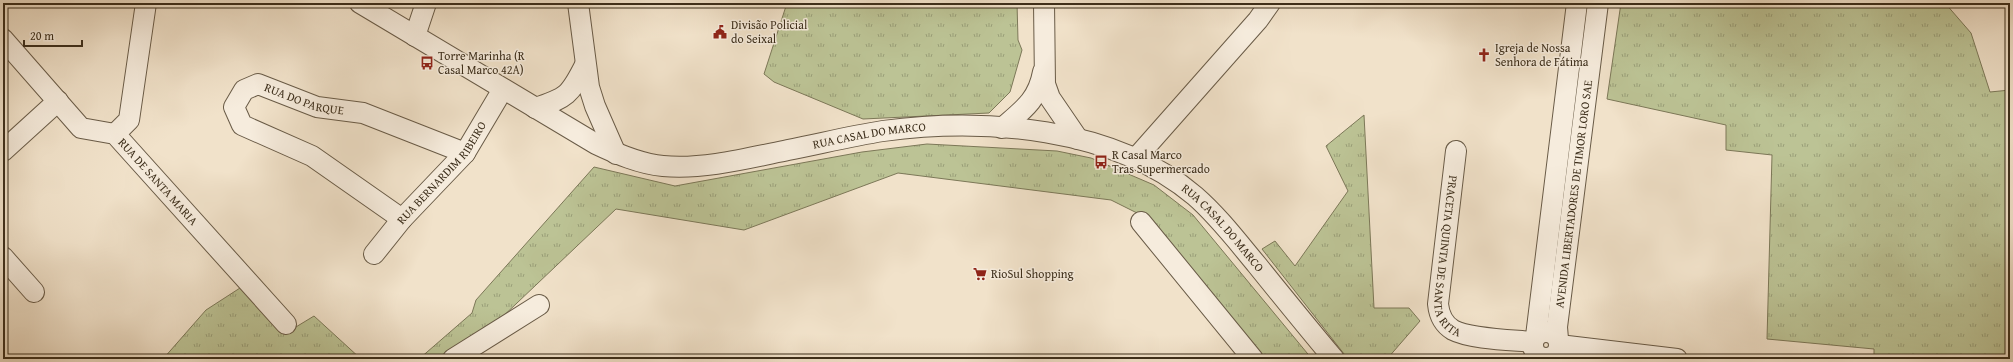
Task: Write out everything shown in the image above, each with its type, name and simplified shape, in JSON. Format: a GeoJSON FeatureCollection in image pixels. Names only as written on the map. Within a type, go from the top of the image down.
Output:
{"type":"FeatureCollection","features":[{"type":"Feature","properties":{"kind":"street"},"geometry":{"type":"LineString","coordinates":[[115,134],[128,120],[146,3]]}},
{"type":"Feature","properties":{"kind":"street","name":"RUA CASAL DO MARCO"},"geometry":{"type":"LineString","coordinates":[[360,3],[535,108],[616,154],[662,166],[682,167],[757,156],[881,131],[948,126],[1035,131],[1078,139],[1106,147],[1136,158],[1168,176],[1195,196],[1214,214],[1334,359]]}},
{"type":"Feature","properties":{"kind":"street"},"geometry":{"type":"LineString","coordinates":[[415,36],[426,3]]}},
{"type":"Feature","properties":{"kind":"street"},"geometry":{"type":"LineString","coordinates":[[578,3],[586,65],[595,106],[616,154]]}},
{"type":"Feature","properties":{"kind":"street"},"geometry":{"type":"LineString","coordinates":[[1044,3],[1045,84],[1050,98],[1078,139]]}},
{"type":"Feature","properties":{"kind":"street"},"geometry":{"type":"LineString","coordinates":[[1136,158],[1258,20],[1270,3]]}},
{"type":"Feature","properties":{"kind":"street","name":"AVENIDA LIBERTADORES DE TIMOR LORO SAE"},"geometry":{"type":"LineString","coordinates":[[1533,346],[1577,3]]}},
{"type":"Feature","properties":{"kind":"street","name":"AVENIDA LIBERTADORES DE TIMOR LORO SAE"},"geometry":{"type":"LineString","coordinates":[[1558,348],[1557,327],[1598,3]]}},
{"type":"Feature","properties":{"kind":"street","name":"RUA DE SANTA MARIA"},"geometry":{"type":"LineString","coordinates":[[3,40],[81,128],[115,134],[286,324]]}},
{"type":"Feature","properties":{"kind":"street"},"geometry":{"type":"LineString","coordinates":[[1002,128],[1024,109],[1037,94],[1041,84],[1044,62]]}},
{"type":"Feature","properties":{"kind":"street"},"geometry":{"type":"LineString","coordinates":[[535,108],[556,101],[566,95],[574,88],[586,65]]}},
{"type":"Feature","properties":{"kind":"street","name":"RUA DO PARQUE"},"geometry":{"type":"LineString","coordinates":[[402,219],[312,156],[242,125],[234,107],[244,90],[258,84],[317,107],[363,113],[465,153]]}},
{"type":"Feature","properties":{"kind":"street","name":"RUA BERNARDIM RIBEIRO"},"geometry":{"type":"LineString","coordinates":[[374,254],[402,219],[465,153],[503,89]]}},
{"type":"Feature","properties":{"kind":"street"},"geometry":{"type":"LineString","coordinates":[[3,151],[58,101]]}},
{"type":"Feature","properties":{"kind":"street","name":"PRACETA QUINTA DE SANTA RITA"},"geometry":{"type":"LineString","coordinates":[[1456,151],[1438,304],[1439,313],[1444,322],[1452,329],[1464,334],[1533,346]]}},
{"type":"Feature","properties":{"kind":"street"},"geometry":{"type":"LineString","coordinates":[[1141,222],[1253,359]]}},
{"type":"Feature","properties":{"kind":"street"},"geometry":{"type":"LineString","coordinates":[[3,256],[34,292]]}},
{"type":"Feature","properties":{"kind":"street"},"geometry":{"type":"LineString","coordinates":[[453,359],[539,305]]}},
{"type":"Feature","properties":{"kind":"street"},"geometry":{"type":"LineString","coordinates":[[1533,346],[1536,354],[1547,358],[1554,356],[1558,348],[1677,359]]}},
{"type":"Feature","properties":{"kind":"green space"},"geometry":{"type":"Polygon","coordinates":[[[787,3],[1017,3],[1018,40],[1022,50],[1010,92],[989,113],[863,119],[774,82],[764,74],[787,3]]]}},
{"type":"Feature","properties":{"kind":"green space"},"geometry":{"type":"Polygon","coordinates":[[[1621,3],[1945,3],[1971,33],[1990,92],[2010,90],[2010,359],[1874,359],[1874,349],[1767,339],[1772,155],[1726,150],[1726,125],[1607,99],[1621,3]]]}},
{"type":"Feature","properties":{"kind":"green space"},"geometry":{"type":"Polygon","coordinates":[[[1364,115],[1374,308],[1409,308],[1420,321],[1387,359],[1348,359],[1262,249],[1275,241],[1295,266],[1348,191],[1326,146],[1364,115]]]}},
{"type":"Feature","properties":{"kind":"green space"},"geometry":{"type":"Polygon","coordinates":[[[927,144],[1057,151],[1091,158],[1154,185],[1193,215],[1312,359],[1261,359],[1141,215],[1111,200],[898,173],[744,230],[616,209],[497,322],[445,359],[419,359],[472,313],[476,300],[594,167],[675,186],[862,152],[927,144]]]}},
{"type":"Feature","properties":{"kind":"green space"},"geometry":{"type":"Polygon","coordinates":[[[240,288],[286,333],[314,316],[361,359],[163,359],[206,310],[240,288]]]}},
{"type":"Feature","properties":{"kind":"place","name":"Divisão Policial do Seixal"},"geometry":{"type":"Point","coordinates":[720,32]}},
{"type":"Feature","properties":{"kind":"place","name":"Igreja de Nossa Senhora de Fátima"},"geometry":{"type":"Point","coordinates":[1484,55]}},
{"type":"Feature","properties":{"kind":"place","name":"Torre Marinha (R Casal Marco 42A)"},"geometry":{"type":"Point","coordinates":[427,63]}},
{"type":"Feature","properties":{"kind":"place","name":"R Casal Marco Tras Supermercado"},"geometry":{"type":"Point","coordinates":[1101,162]}},
{"type":"Feature","properties":{"kind":"place","name":"RioSul Shopping"},"geometry":{"type":"Point","coordinates":[980,274]}}]}
